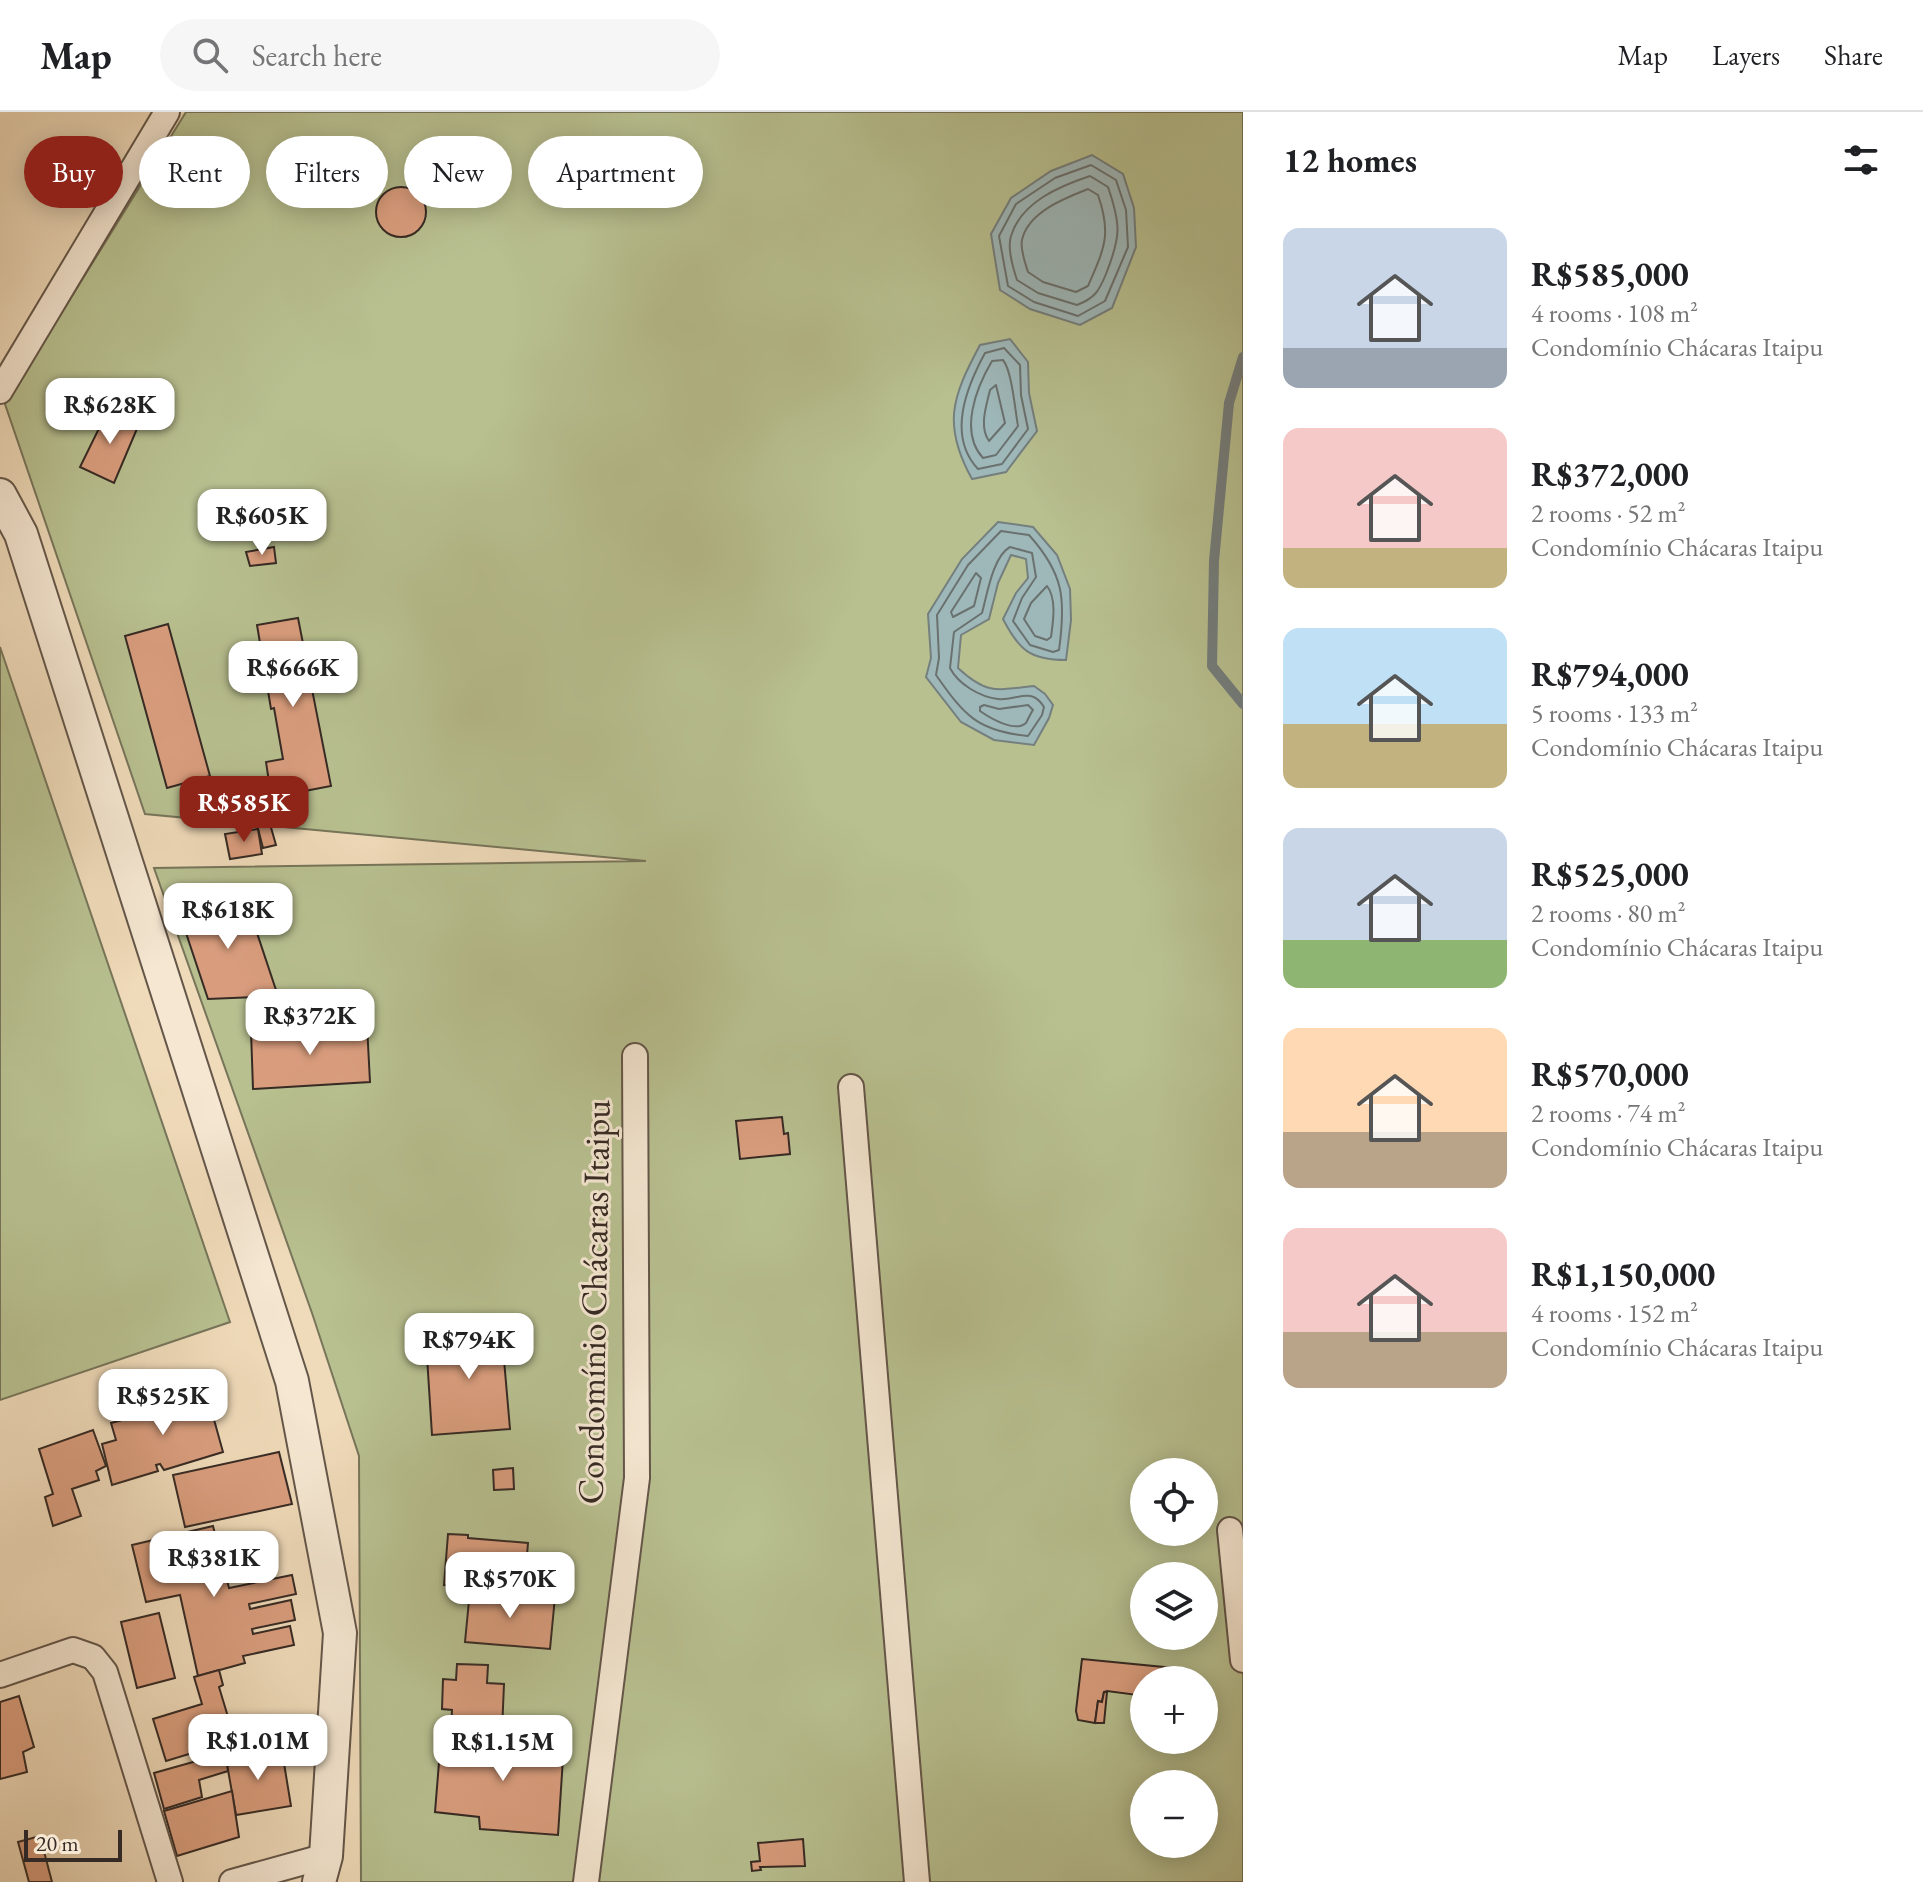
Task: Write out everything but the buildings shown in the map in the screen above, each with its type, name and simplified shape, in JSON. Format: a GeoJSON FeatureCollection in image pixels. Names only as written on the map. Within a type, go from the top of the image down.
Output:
{"type":"FeatureCollection","features":[{"type":"Feature","properties":{"kind":"street"},"geometry":{"type":"LineString","coordinates":[[0,391],[167,112]]}},
{"type":"Feature","properties":{"kind":"street"},"geometry":{"type":"LineString","coordinates":[[0,495],[21,534],[292,1381],[340,1633],[322,1869],[232,1882]]}},
{"type":"Feature","properties":{"kind":"street","name":"Condomínio Chácaras Itaipu"},"geometry":{"type":"LineString","coordinates":[[586,1882],[637,1478],[635,1056]]}},
{"type":"Feature","properties":{"kind":"street"},"geometry":{"type":"LineString","coordinates":[[851,1087],[917,1882]]}},
{"type":"Feature","properties":{"kind":"street"},"geometry":{"type":"LineString","coordinates":[[1230,1530],[1243,1660]]}},
{"type":"Feature","properties":{"kind":"street"},"geometry":{"type":"LineString","coordinates":[[0,1675],[73,1650],[93,1657],[105,1672],[170,1882]]}},
{"type":"Feature","properties":{"kind":"green space"},"geometry":{"type":"Polygon","coordinates":[[[186,112],[1243,112],[1243,1882],[361,1882],[359,1456],[312,1313],[154,868],[646,861],[145,814],[5,404],[139,188],[139,208],[250,208],[250,136],[171,136],[186,112]]]}},
{"type":"Feature","properties":{"kind":"green space"},"geometry":{"type":"Polygon","coordinates":[[[0,647],[230,1322],[0,1400],[0,647]]]}},
{"type":"Feature","properties":{"kind":"water"},"geometry":{"type":"Polygon","coordinates":[[[1092,155],[1123,174],[1134,208],[1136,247],[1112,308],[1080,325],[1030,309],[1000,290],[991,234],[1011,198],[1051,171],[1092,155]]]}},
{"type":"Feature","properties":{"kind":"water"},"geometry":{"type":"Polygon","coordinates":[[[1010,339],[1028,362],[1029,393],[1037,431],[1006,472],[972,479],[954,427],[957,396],[980,345],[1010,339]]]}},
{"type":"Feature","properties":{"kind":"water"},"geometry":{"type":"Polygon","coordinates":[[[998,522],[1033,527],[1057,555],[1070,589],[1071,620],[1066,660],[1043,658],[1027,651],[1020,646],[1003,619],[1016,593],[1028,578],[1026,559],[1011,555],[998,583],[989,619],[961,635],[958,668],[985,687],[1034,686],[1045,694],[1053,705],[1034,745],[994,740],[961,722],[926,677],[931,658],[928,614],[962,559],[998,522]]]}},
{"type":"Feature","properties":{"kind":"waterway"},"geometry":{"type":"LineString","coordinates":[[1243,357],[1229,403],[1214,561],[1212,666],[1243,704]]}}]}
